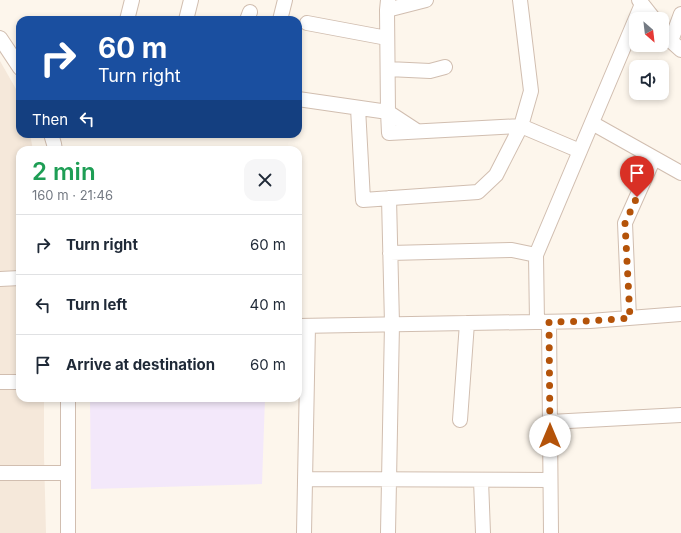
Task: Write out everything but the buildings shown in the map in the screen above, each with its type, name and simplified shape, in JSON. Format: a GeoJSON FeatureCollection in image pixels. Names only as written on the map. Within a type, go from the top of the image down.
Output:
{"type":"FeatureCollection","features":[{"type":"Feature","properties":{"kind":"street"},"geometry":{"type":"LineString","coordinates":[[127,16],[132,0]]}},
{"type":"Feature","properties":{"kind":"street"},"geometry":{"type":"LineString","coordinates":[[187,16],[191,0]]}},
{"type":"Feature","properties":{"kind":"street"},"geometry":{"type":"LineString","coordinates":[[281,16],[285,0]]}},
{"type":"Feature","properties":{"kind":"street"},"geometry":{"type":"LineString","coordinates":[[426,0],[387,5],[388,112],[390,133],[521,126],[580,151]]}},
{"type":"Feature","properties":{"kind":"street"},"geometry":{"type":"LineString","coordinates":[[358,108],[363,200],[478,192],[496,174],[521,126],[531,91],[520,0]]}},
{"type":"Feature","properties":{"kind":"street"},"geometry":{"type":"LineString","coordinates":[[551,533],[550,422],[543,322],[536,255],[592,123],[640,2],[648,12]]}},
{"type":"Feature","properties":{"kind":"street"},"geometry":{"type":"LineString","coordinates":[[676,45],[681,14]]}},
{"type":"Feature","properties":{"kind":"street"},"geometry":{"type":"LineString","coordinates":[[307,23],[387,38]]}},
{"type":"Feature","properties":{"kind":"street"},"geometry":{"type":"LineString","coordinates":[[669,37],[676,45]]}},
{"type":"Feature","properties":{"kind":"street"},"geometry":{"type":"LineString","coordinates":[[0,38],[16,62]]}},
{"type":"Feature","properties":{"kind":"street"},"geometry":{"type":"LineString","coordinates":[[388,69],[430,71],[445,67]]}},
{"type":"Feature","properties":{"kind":"street"},"geometry":{"type":"LineString","coordinates":[[302,100],[388,112]]}},
{"type":"Feature","properties":{"kind":"street"},"geometry":{"type":"LineString","coordinates":[[592,123],[681,173]]}},
{"type":"Feature","properties":{"kind":"street"},"geometry":{"type":"LineString","coordinates":[[630,318],[625,223],[654,158]]}},
{"type":"Feature","properties":{"kind":"street"},"geometry":{"type":"LineString","coordinates":[[388,533],[392,324],[389,198]]}},
{"type":"Feature","properties":{"kind":"street"},"geometry":{"type":"LineString","coordinates":[[390,253],[512,250],[536,255]]}},
{"type":"Feature","properties":{"kind":"street"},"geometry":{"type":"LineString","coordinates":[[0,279],[16,278]]}},
{"type":"Feature","properties":{"kind":"street"},"geometry":{"type":"LineString","coordinates":[[304,533],[305,479],[303,326],[590,321],[681,314]]}},
{"type":"Feature","properties":{"kind":"street"},"geometry":{"type":"LineString","coordinates":[[460,420],[467,323]]}},
{"type":"Feature","properties":{"kind":"street"},"geometry":{"type":"LineString","coordinates":[[0,382],[16,382]]}},
{"type":"Feature","properties":{"kind":"street"},"geometry":{"type":"LineString","coordinates":[[68,402],[68,533]]}},
{"type":"Feature","properties":{"kind":"street"},"geometry":{"type":"LineString","coordinates":[[550,422],[681,415]]}},
{"type":"Feature","properties":{"kind":"street"},"geometry":{"type":"LineString","coordinates":[[0,473],[68,473]]}},
{"type":"Feature","properties":{"kind":"street"},"geometry":{"type":"LineString","coordinates":[[305,479],[550,480]]}},
{"type":"Feature","properties":{"kind":"street"},"geometry":{"type":"LineString","coordinates":[[481,480],[483,533]]}},
{"type":"Feature","properties":{"kind":"shaded area"},"geometry":{"type":"Polygon","coordinates":[[[0,61],[16,89],[16,138],[31,138],[32,146],[16,146],[16,402],[44,402],[46,533],[0,533],[0,61]]]}},
{"type":"Feature","properties":{"kind":"shaded area"},"geometry":{"type":"Polygon","coordinates":[[[90,402],[265,402],[262,484],[91,489],[90,402]]]}},
{"type":"Feature","properties":{"kind":"route"},"geometry":{"type":"LineString","coordinates":[[550,436],[549,322],[630,318],[625,223],[637,197]]}}]}
